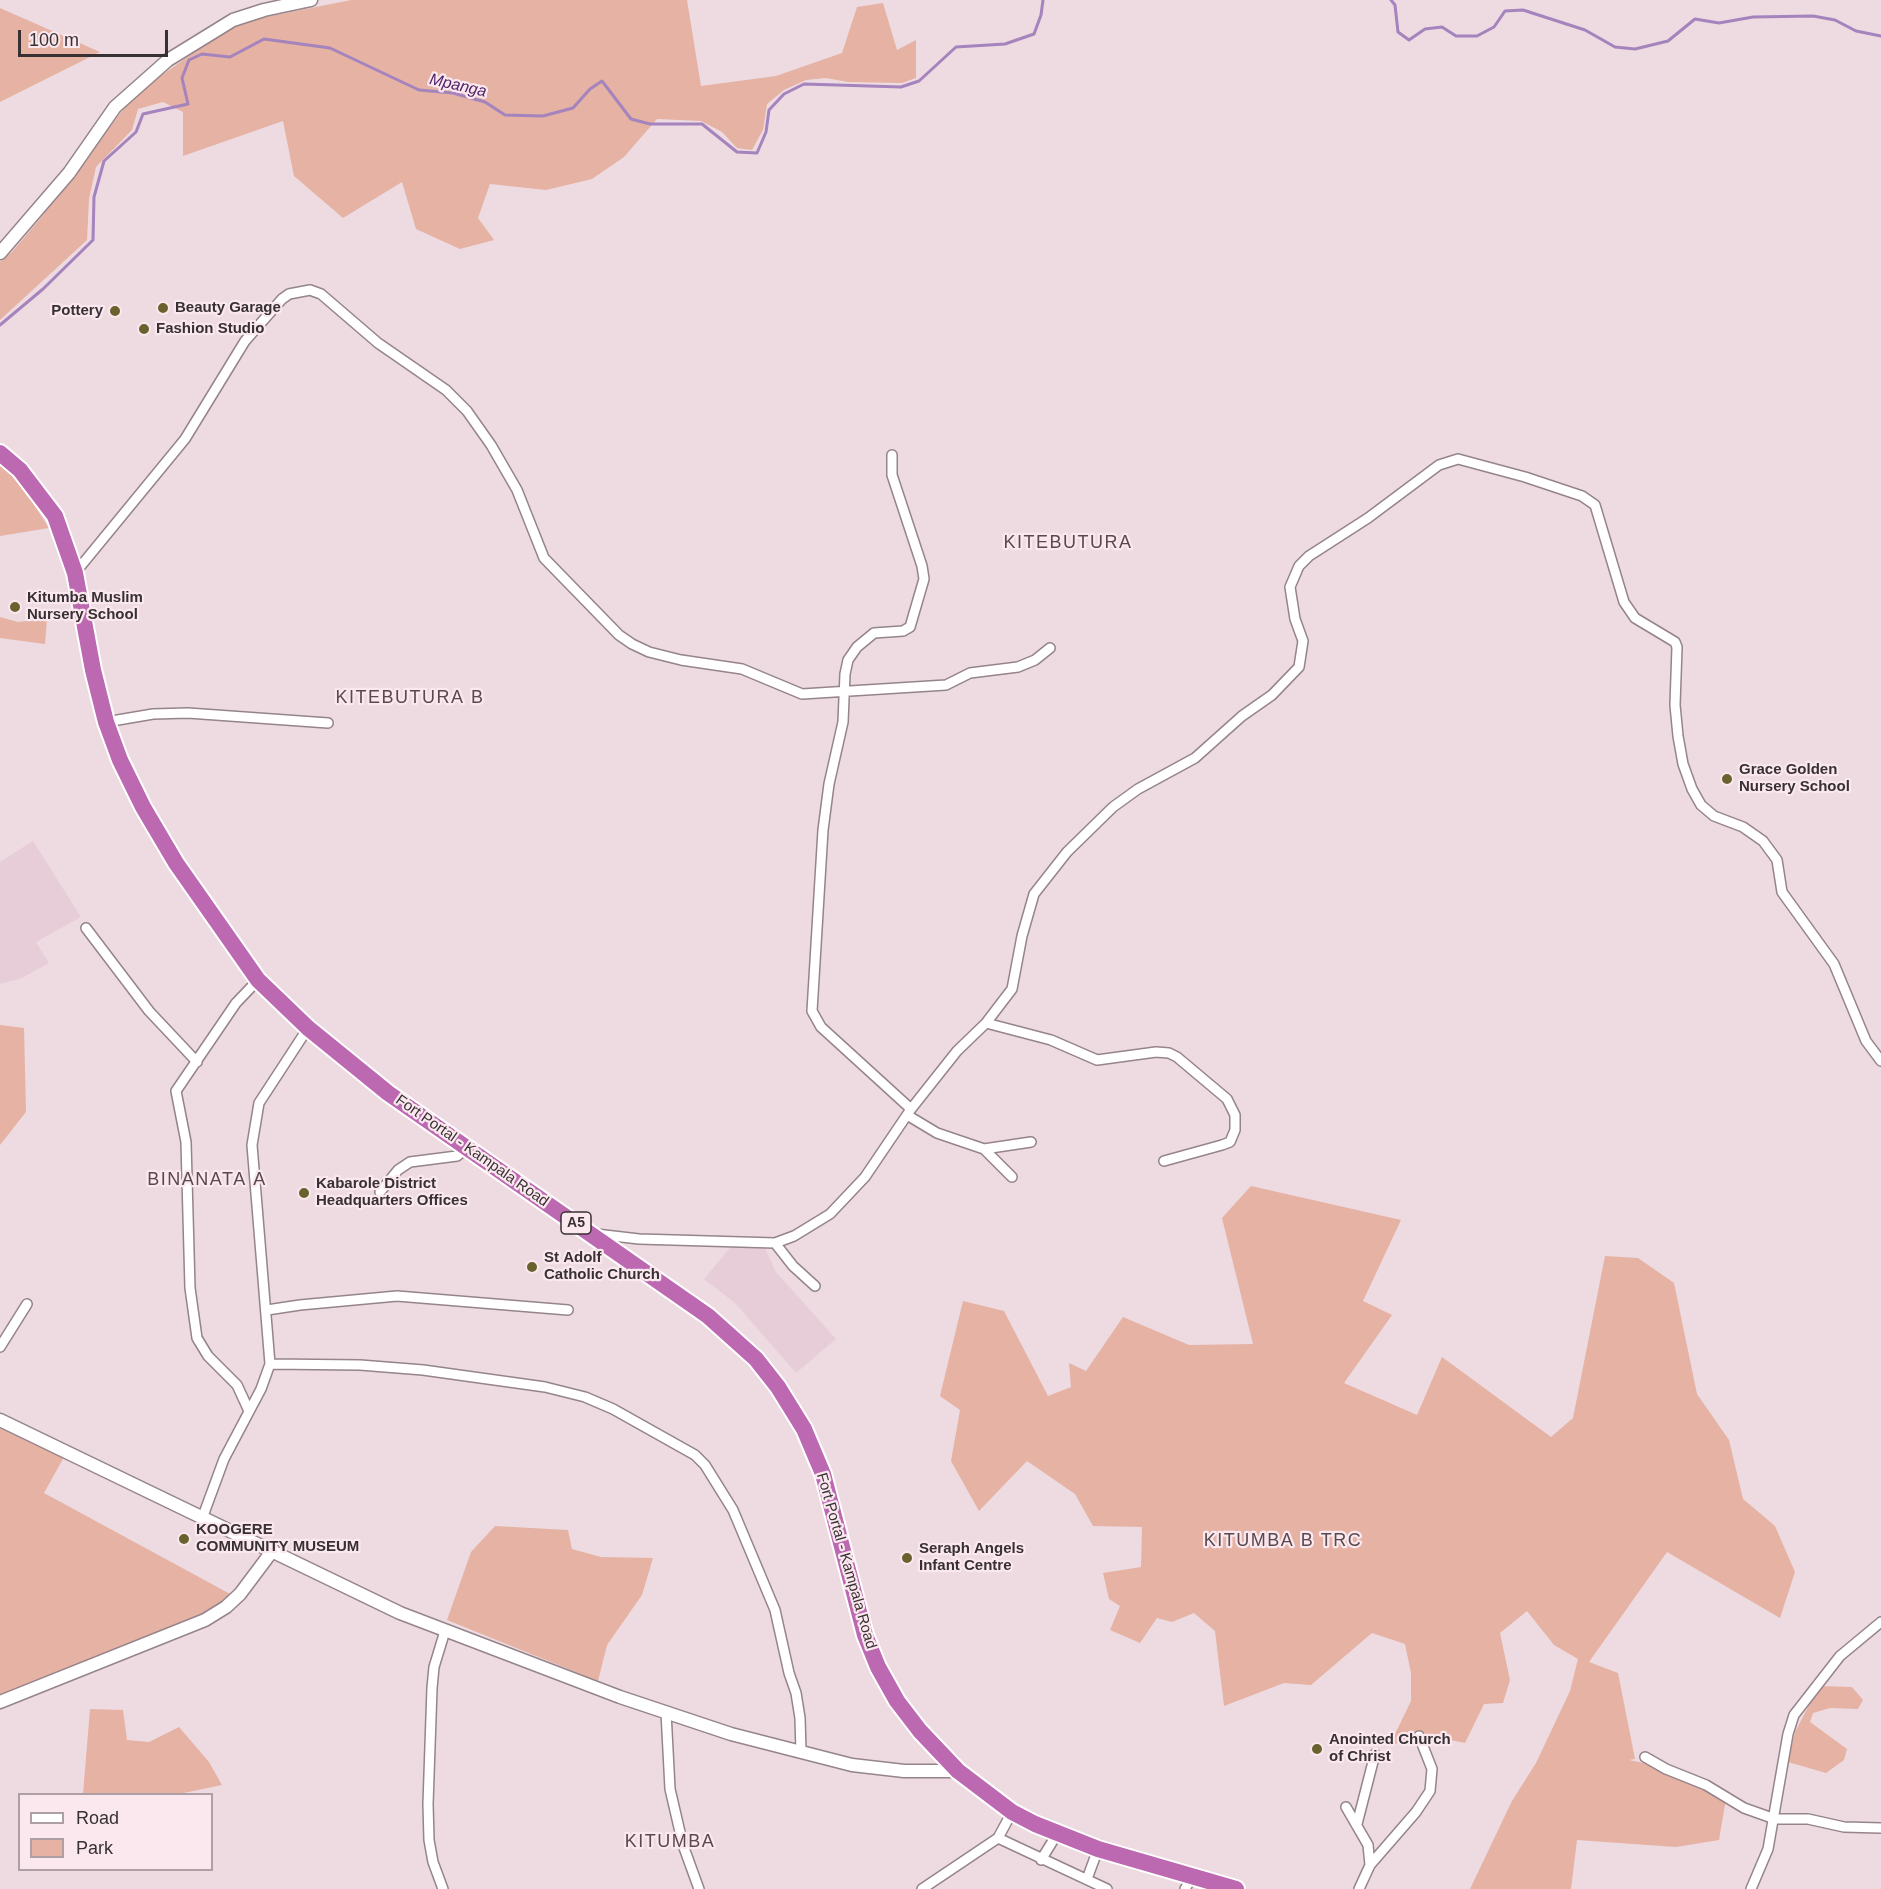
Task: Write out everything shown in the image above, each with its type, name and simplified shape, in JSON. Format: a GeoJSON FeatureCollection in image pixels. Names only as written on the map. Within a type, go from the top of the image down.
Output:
{"type":"FeatureCollection","features":[{"type":"Feature","properties":{"kind":"highway","name":"Fort Portal - Kampala Road"},"geometry":{"type":"LineString","coordinates":[[0,453],[32,484],[55,516],[75,573],[93,670],[106,722],[120,760],[154,825],[228,941],[258,980],[308,1028],[388,1093],[728,1331],[778,1387],[804,1429],[823,1474],[865,1635],[878,1667],[897,1701],[920,1731],[958,1771],[1012,1812],[1058,1834],[1189,1883],[1236,1889]]}},
{"type":"Feature","properties":{"kind":"street"},"geometry":{"type":"LineString","coordinates":[[0,253],[69,173],[115,107],[168,60],[233,20],[264,10],[311,0]]}},
{"type":"Feature","properties":{"kind":"street"},"geometry":{"type":"LineString","coordinates":[[75,573],[185,439],[245,341],[282,299],[290,294],[310,290],[321,294],[378,343],[446,390],[467,411],[517,490],[538,550],[619,635],[649,652],[681,660],[742,669],[802,694],[946,685],[970,673],[1018,667],[1035,660],[1050,648]]}},
{"type":"Feature","properties":{"kind":"street"},"geometry":{"type":"LineString","coordinates":[[892,455],[892,475],[922,566],[924,579],[910,627],[903,631],[874,633],[857,647],[848,660],[842,693],[843,722],[829,784],[823,830],[812,1011],[821,1027],[909,1112],[937,1133],[984,1149],[1012,1178]]}},
{"type":"Feature","properties":{"kind":"street"},"geometry":{"type":"LineString","coordinates":[[590,1233],[639,1239],[775,1243],[818,1222],[844,1201],[865,1177],[909,1112],[957,1051],[986,1023],[1012,989],[1022,936],[1034,894],[1066,852],[1113,807],[1138,789],[1195,758],[1242,716],[1272,695],[1299,667],[1303,642],[1295,619],[1290,587],[1299,566],[1309,556],[1368,518],[1439,465],[1458,459],[1525,477],[1582,496],[1595,505],[1623,602],[1635,618],[1675,642],[1677,647],[1675,705],[1678,736],[1683,764],[1692,789],[1701,805],[1714,816],[1743,826],[1763,841],[1777,860],[1782,892],[1834,964],[1866,1041],[1881,1061]]}},
{"type":"Feature","properties":{"kind":"street"},"geometry":{"type":"LineString","coordinates":[[106,722],[153,714],[188,713],[328,723]]}},
{"type":"Feature","properties":{"kind":"street"},"geometry":{"type":"LineString","coordinates":[[86,928],[149,1011],[197,1062]]}},
{"type":"Feature","properties":{"kind":"street"},"geometry":{"type":"LineString","coordinates":[[249,1411],[237,1385],[208,1356],[197,1338],[190,1288],[186,1142],[176,1091],[236,1003],[258,980]]}},
{"type":"Feature","properties":{"kind":"street"},"geometry":{"type":"LineString","coordinates":[[986,1023],[1051,1040],[1097,1060],[1156,1052],[1169,1053],[1177,1057],[1227,1099],[1235,1115],[1235,1130],[1230,1142],[1164,1161]]}},
{"type":"Feature","properties":{"kind":"street"},"geometry":{"type":"LineString","coordinates":[[203,1516],[224,1459],[270,1364],[267,1310],[255,1196],[252,1145],[255,1118],[265,1091],[308,1028]]}},
{"type":"Feature","properties":{"kind":"street"},"geometry":{"type":"LineString","coordinates":[[984,1149],[1031,1142]]}},
{"type":"Feature","properties":{"kind":"street"},"geometry":{"type":"LineString","coordinates":[[380,1192],[402,1167],[410,1162],[457,1156],[468,1147]]}},
{"type":"Feature","properties":{"kind":"street"},"geometry":{"type":"LineString","coordinates":[[775,1243],[793,1266],[815,1286]]}},
{"type":"Feature","properties":{"kind":"street"},"geometry":{"type":"LineString","coordinates":[[267,1310],[310,1303],[397,1296],[568,1310]]}},
{"type":"Feature","properties":{"kind":"street"},"geometry":{"type":"LineString","coordinates":[[0,1347],[27,1304]]}},
{"type":"Feature","properties":{"kind":"street"},"geometry":{"type":"LineString","coordinates":[[270,1364],[360,1365],[423,1370],[545,1388],[585,1397],[613,1409],[696,1455],[705,1465],[733,1510],[775,1610],[789,1673],[796,1693],[801,1752]]}},
{"type":"Feature","properties":{"kind":"street"},"geometry":{"type":"LineString","coordinates":[[0,1420],[91,1466],[273,1550],[353,1592],[445,1631],[666,1712],[731,1734],[875,1769],[932,1773],[958,1771]]}},
{"type":"Feature","properties":{"kind":"street"},"geometry":{"type":"LineString","coordinates":[[0,1702],[205,1620],[226,1607],[240,1594],[273,1550]]}},
{"type":"Feature","properties":{"kind":"street"},"geometry":{"type":"LineString","coordinates":[[1751,1889],[1768,1849],[1788,1734],[1794,1715],[1840,1656],[1881,1622]]}},
{"type":"Feature","properties":{"kind":"street"},"geometry":{"type":"LineString","coordinates":[[443,1889],[433,1862],[429,1840],[428,1804],[434,1667],[445,1631]]}},
{"type":"Feature","properties":{"kind":"street"},"geometry":{"type":"LineString","coordinates":[[666,1712],[670,1789],[683,1845],[699,1889]]}},
{"type":"Feature","properties":{"kind":"street"},"geometry":{"type":"LineString","coordinates":[[1359,1889],[1370,1865],[1416,1812],[1430,1791],[1432,1769],[1419,1736]]}},
{"type":"Feature","properties":{"kind":"street"},"geometry":{"type":"LineString","coordinates":[[1357,1824],[1375,1754]]}},
{"type":"Feature","properties":{"kind":"street"},"geometry":{"type":"LineString","coordinates":[[1645,1756],[1666,1769],[1706,1785],[1744,1808],[1775,1819],[1808,1819],[1844,1827],[1881,1828]]}},
{"type":"Feature","properties":{"kind":"street"},"geometry":{"type":"LineString","coordinates":[[1346,1807],[1368,1845],[1370,1865]]}},
{"type":"Feature","properties":{"kind":"street"},"geometry":{"type":"LineString","coordinates":[[922,1889],[998,1838],[1012,1812]]}},
{"type":"Feature","properties":{"kind":"street"},"geometry":{"type":"LineString","coordinates":[[1041,1860],[1058,1834]]}},
{"type":"Feature","properties":{"kind":"street"},"geometry":{"type":"LineString","coordinates":[[998,1838],[1107,1889]]}},
{"type":"Feature","properties":{"kind":"street"},"geometry":{"type":"LineString","coordinates":[[1087,1879],[1098,1849]]}},
{"type":"Feature","properties":{"kind":"shaded area"},"geometry":{"type":"Polygon","coordinates":[[[33,841],[81,917],[36,942],[49,963],[22,978],[0,984],[0,862],[33,841]]]}},
{"type":"Feature","properties":{"kind":"shaded area"},"geometry":{"type":"Polygon","coordinates":[[[733,1244],[763,1244],[776,1272],[836,1339],[796,1373],[735,1303],[704,1279],[733,1244]]]}},
{"type":"Feature","properties":{"kind":"green space"},"geometry":{"type":"Polygon","coordinates":[[[351,0],[687,0],[701,86],[776,76],[842,53],[857,7],[883,3],[897,50],[916,40],[916,78],[902,83],[848,82],[826,78],[806,80],[784,90],[767,104],[763,130],[752,150],[737,148],[722,132],[701,121],[657,119],[624,157],[592,179],[546,190],[490,184],[478,218],[494,240],[460,249],[416,229],[402,182],[343,218],[294,176],[283,121],[183,156],[183,112],[163,102],[138,109],[132,130],[96,167],[89,199],[87,240],[0,320],[0,262],[12,252],[39,220],[135,94],[236,23],[351,0]]]}},
{"type":"Feature","properties":{"kind":"green space"},"geometry":{"type":"Polygon","coordinates":[[[0,8],[100,52],[0,102],[0,8]]]}},
{"type":"Feature","properties":{"kind":"green space"},"geometry":{"type":"Polygon","coordinates":[[[0,463],[16,476],[49,528],[0,536],[0,463]]]}},
{"type":"Feature","properties":{"kind":"green space"},"geometry":{"type":"Polygon","coordinates":[[[0,617],[18,622],[47,619],[45,644],[0,638],[0,617]]]}},
{"type":"Feature","properties":{"kind":"green space"},"geometry":{"type":"Polygon","coordinates":[[[0,1025],[24,1028],[26,1112],[0,1145],[0,1025]]]}},
{"type":"Feature","properties":{"kind":"green space"},"geometry":{"type":"Polygon","coordinates":[[[1251,1186],[1401,1220],[1363,1301],[1392,1315],[1344,1383],[1417,1415],[1442,1357],[1551,1437],[1573,1418],[1605,1256],[1638,1258],[1674,1283],[1697,1394],[1729,1440],[1743,1499],[1775,1526],[1795,1572],[1780,1618],[1667,1552],[1589,1662],[1618,1673],[1635,1759],[1629,1760],[1658,1766],[1726,1799],[1719,1840],[1676,1847],[1577,1840],[1571,1889],[1470,1889],[1512,1801],[1536,1763],[1570,1691],[1578,1659],[1554,1645],[1527,1611],[1500,1633],[1510,1680],[1503,1703],[1484,1704],[1465,1743],[1420,1734],[1393,1745],[1395,1734],[1411,1701],[1411,1673],[1405,1644],[1372,1633],[1311,1685],[1284,1683],[1224,1706],[1215,1631],[1194,1613],[1172,1622],[1157,1618],[1140,1643],[1110,1630],[1120,1606],[1109,1599],[1103,1573],[1141,1567],[1142,1527],[1093,1526],[1075,1494],[1027,1461],[979,1511],[951,1461],[960,1410],[940,1396],[963,1301],[1004,1311],[1048,1396],[1071,1387],[1069,1363],[1086,1371],[1123,1317],[1189,1345],[1253,1344],[1222,1218],[1251,1186]]]}},
{"type":"Feature","properties":{"kind":"green space"},"geometry":{"type":"Polygon","coordinates":[[[0,1425],[64,1457],[44,1493],[232,1595],[223,1607],[0,1698],[0,1425]]]}},
{"type":"Feature","properties":{"kind":"green space"},"geometry":{"type":"Polygon","coordinates":[[[495,1526],[568,1530],[572,1549],[601,1557],[653,1558],[642,1595],[607,1645],[598,1681],[447,1620],[471,1552],[495,1526]]]}},
{"type":"Feature","properties":{"kind":"green space"},"geometry":{"type":"Polygon","coordinates":[[[1819,1686],[1852,1687],[1863,1700],[1858,1709],[1830,1708],[1813,1713],[1810,1722],[1847,1749],[1844,1760],[1826,1773],[1788,1762],[1795,1732],[1819,1686]]]}},
{"type":"Feature","properties":{"kind":"green space"},"geometry":{"type":"Polygon","coordinates":[[[90,1709],[123,1710],[127,1740],[149,1742],[179,1727],[209,1762],[222,1785],[184,1793],[83,1793],[90,1709]]]}},
{"type":"Feature","properties":{"kind":"waterway","name":"Mpanga"},"geometry":{"type":"LineString","coordinates":[[0,325],[43,289],[93,240],[94,197],[104,161],[136,132],[143,114],[188,104],[182,78],[189,60],[202,54],[230,57],[264,39],[330,48],[419,90],[453,93],[485,102],[505,115],[543,116],[573,108],[590,89],[602,81],[631,119],[650,124],[702,124],[737,152],[757,153],[766,132],[769,110],[784,94],[804,84],[901,87],[919,81],[956,47],[1005,44],[1034,34],[1041,15],[1043,0]]}},
{"type":"Feature","properties":{"kind":"waterway","name":"Mpanga"},"geometry":{"type":"LineString","coordinates":[[1391,0],[1395,5],[1398,32],[1409,40],[1425,29],[1442,27],[1456,36],[1477,36],[1494,27],[1505,11],[1523,10],[1585,30],[1615,47],[1635,49],[1668,41],[1695,19],[1719,23],[1753,17],[1813,16],[1835,20],[1856,31],[1881,36]]}},
{"type":"Feature","properties":{"kind":"place","name":"Beauty Garage"},"geometry":{"type":"Point","coordinates":[163,308]}},
{"type":"Feature","properties":{"kind":"place","name":"Pottery"},"geometry":{"type":"Point","coordinates":[115,311]}},
{"type":"Feature","properties":{"kind":"place","name":"Fashion Studio"},"geometry":{"type":"Point","coordinates":[144,329]}},
{"type":"Feature","properties":{"kind":"place","name":"Kitumba Muslim Nursery School"},"geometry":{"type":"Point","coordinates":[15,607]}},
{"type":"Feature","properties":{"kind":"place","name":"Grace Golden Nursery School"},"geometry":{"type":"Point","coordinates":[1727,779]}},
{"type":"Feature","properties":{"kind":"place","name":"Kabarole District Headquarters Offices"},"geometry":{"type":"Point","coordinates":[304,1193]}},
{"type":"Feature","properties":{"kind":"place","name":"St Adolf Catholic Church"},"geometry":{"type":"Point","coordinates":[532,1267]}},
{"type":"Feature","properties":{"kind":"place","name":"KOOGERE COMMUNITY MUSEUM"},"geometry":{"type":"Point","coordinates":[184,1539]}},
{"type":"Feature","properties":{"kind":"place","name":"Seraph Angels Infant Centre"},"geometry":{"type":"Point","coordinates":[907,1558]}},
{"type":"Feature","properties":{"kind":"place","name":"Anointed Church of Christ"},"geometry":{"type":"Point","coordinates":[1317,1749]}},
{"type":"Feature","properties":{"kind":"district","name":"KITEBUTURA"},"geometry":{"type":"Point","coordinates":[1068,543]}},
{"type":"Feature","properties":{"kind":"district","name":"KITEBUTURA B"},"geometry":{"type":"Point","coordinates":[410,698]}},
{"type":"Feature","properties":{"kind":"district","name":"BINANATA A"},"geometry":{"type":"Point","coordinates":[207,1180]}},
{"type":"Feature","properties":{"kind":"district","name":"KITUMBA B TRC"},"geometry":{"type":"Point","coordinates":[1283,1541]}},
{"type":"Feature","properties":{"kind":"district","name":"KITUMBA"},"geometry":{"type":"Point","coordinates":[670,1842]}}]}
